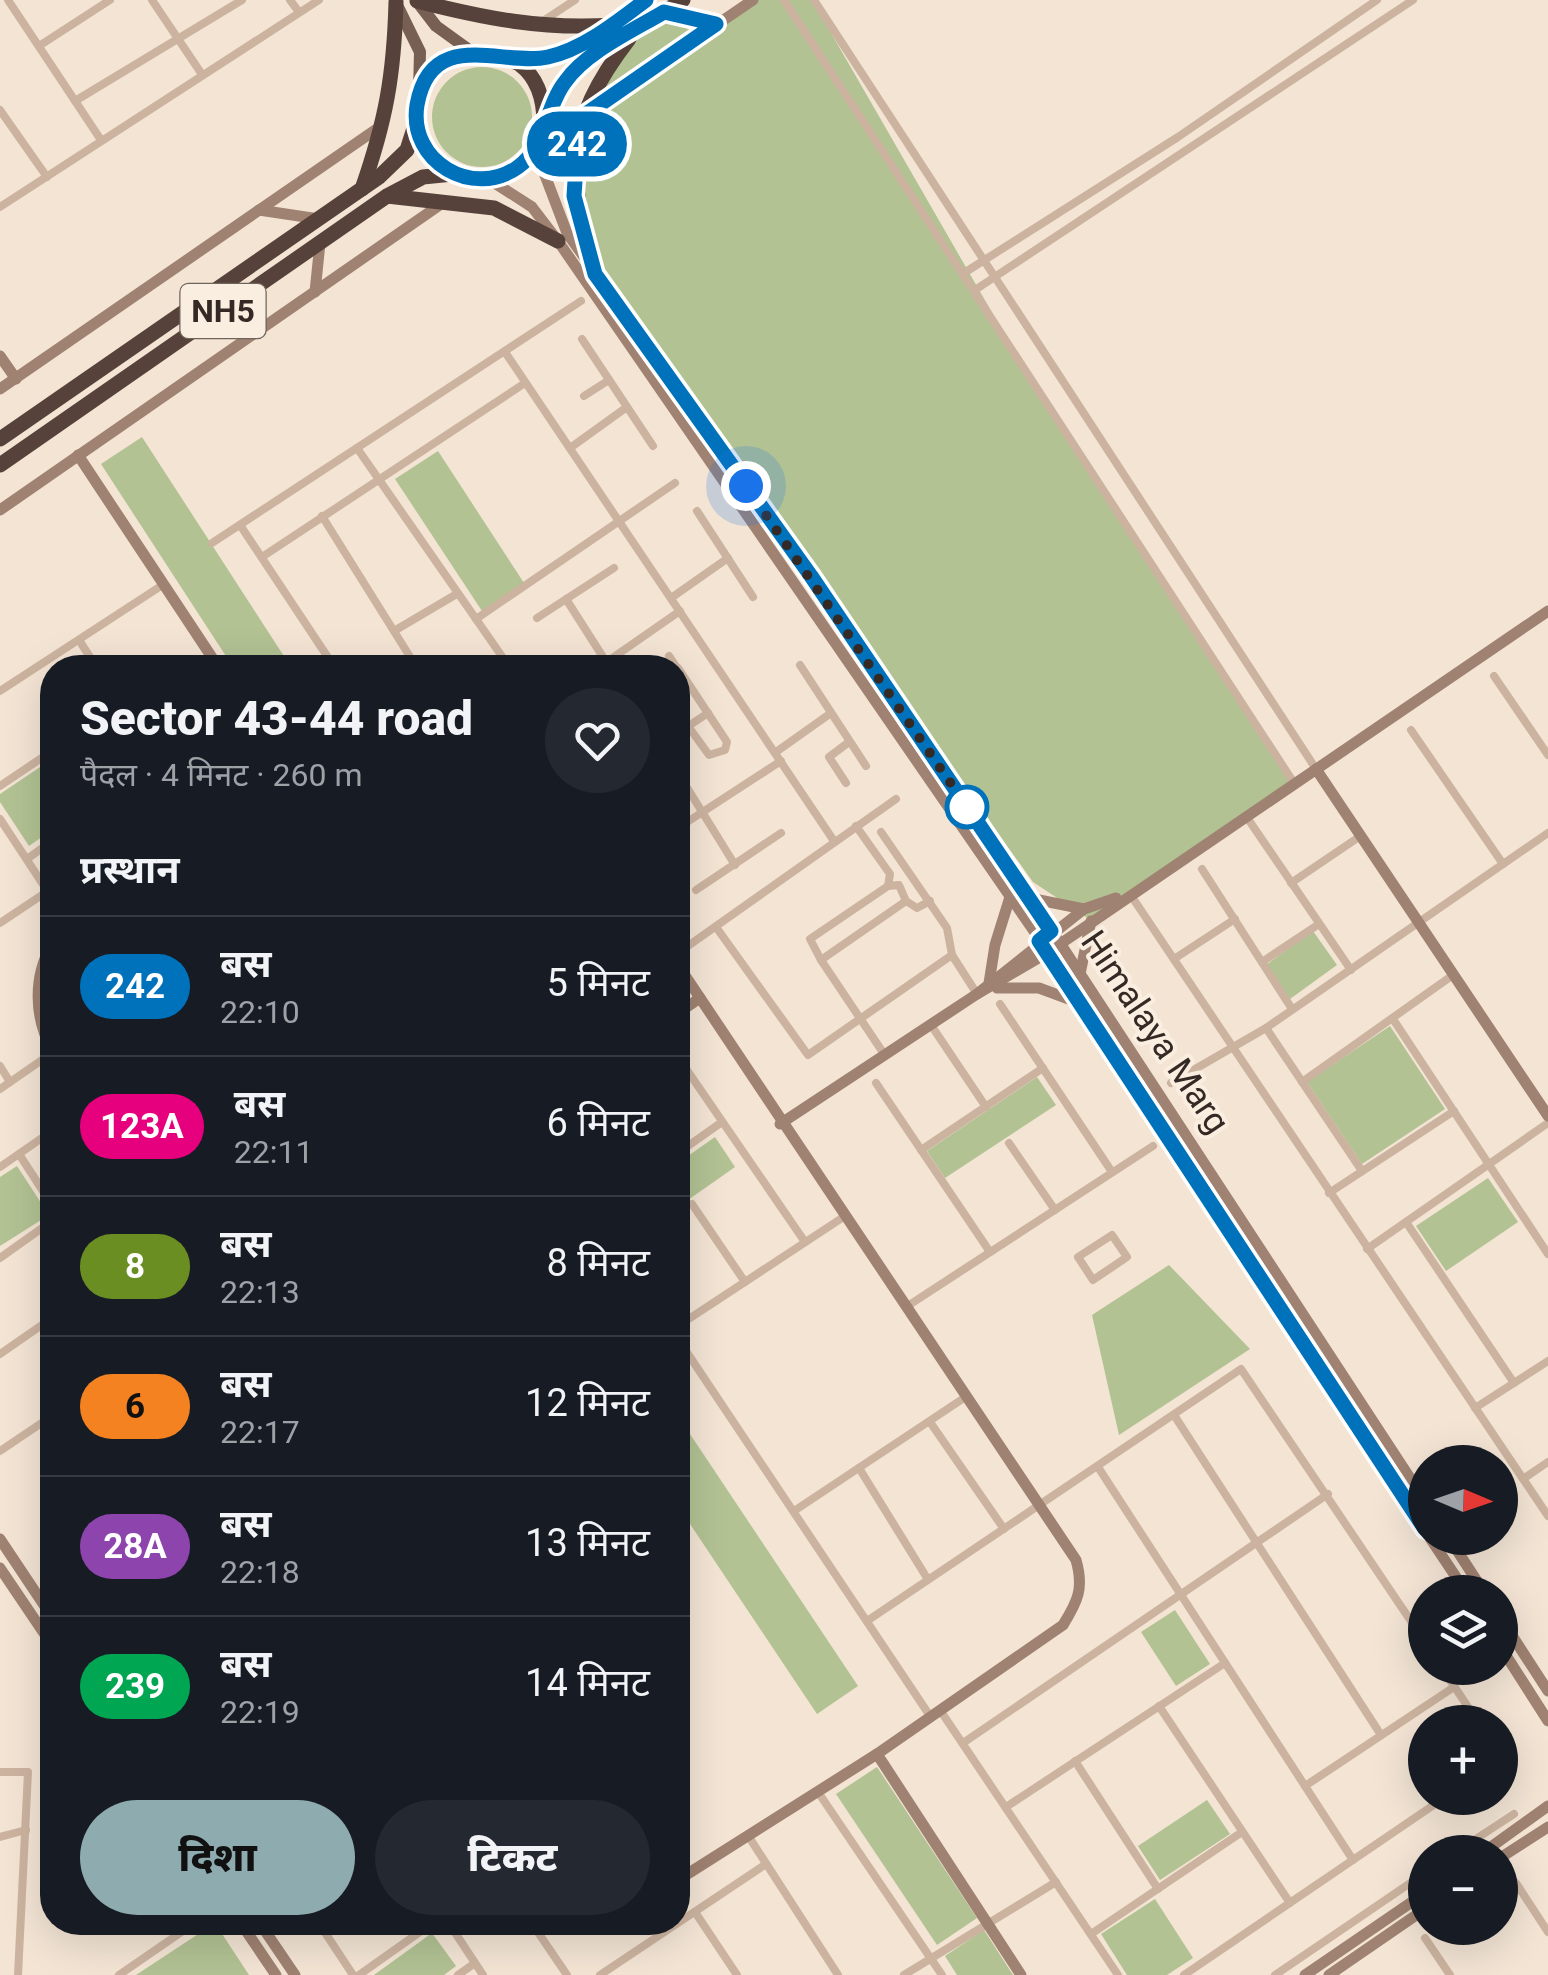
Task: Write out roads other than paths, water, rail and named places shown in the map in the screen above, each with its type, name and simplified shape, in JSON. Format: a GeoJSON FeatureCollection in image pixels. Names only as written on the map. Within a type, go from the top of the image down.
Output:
{"type":"FeatureCollection","features":[{"type":"Feature","properties":{"kind":"highway"},"geometry":{"type":"LineString","coordinates":[[416,0],[484,20],[536,26],[613,26]]}},
{"type":"Feature","properties":{"kind":"highway"},"geometry":{"type":"LineString","coordinates":[[514,62],[560,53],[613,26],[646,0]]}},
{"type":"Feature","properties":{"kind":"highway"},"geometry":{"type":"LineString","coordinates":[[490,180],[523,164],[535,150],[555,96],[570,74],[683,0]]}},
{"type":"Feature","properties":{"kind":"highway"},"geometry":{"type":"LineString","coordinates":[[362,189],[385,124],[395,61],[395,1]]}},
{"type":"Feature","properties":{"kind":"highway"},"geometry":{"type":"LineString","coordinates":[[664,12],[716,24]]}},
{"type":"Feature","properties":{"kind":"highway"},"geometry":{"type":"LineString","coordinates":[[595,274],[574,196],[578,135],[602,74],[636,30]]}},
{"type":"Feature","properties":{"kind":"highway"},"geometry":{"type":"LineString","coordinates":[[472,52],[494,53],[514,62],[539,90],[544,127]]}},
{"type":"Feature","properties":{"kind":"highway","name":"NH5"},"geometry":{"type":"LineString","coordinates":[[0,439],[362,189],[408,150],[426,83],[440,66],[472,52]]}},
{"type":"Feature","properties":{"kind":"highway"},"geometry":{"type":"LineString","coordinates":[[417,111],[427,151],[452,174]]}},
{"type":"Feature","properties":{"kind":"highway","name":"NH5"},"geometry":{"type":"LineString","coordinates":[[0,465],[387,196],[423,178],[452,174],[490,180]]}},
{"type":"Feature","properties":{"kind":"highway"},"geometry":{"type":"LineString","coordinates":[[387,196],[494,208],[558,241]]}},
{"type":"Feature","properties":{"kind":"main road"},"geometry":{"type":"LineString","coordinates":[[416,0],[436,26],[472,52]]}},
{"type":"Feature","properties":{"kind":"main road"},"geometry":{"type":"LineString","coordinates":[[395,1],[420,52],[417,111]]}},
{"type":"Feature","properties":{"kind":"street"},"geometry":{"type":"LineString","coordinates":[[8,0],[100,140]]}},
{"type":"Feature","properties":{"kind":"street"},"geometry":{"type":"LineString","coordinates":[[38,46],[110,0]]}},
{"type":"Feature","properties":{"kind":"street"},"geometry":{"type":"LineString","coordinates":[[152,0],[201,73]]}},
{"type":"Feature","properties":{"kind":"street"},"geometry":{"type":"LineString","coordinates":[[75,102],[242,0]]}},
{"type":"Feature","properties":{"kind":"street"},"geometry":{"type":"LineString","coordinates":[[290,0],[298,12]]}},
{"type":"Feature","properties":{"kind":"street"},"geometry":{"type":"LineString","coordinates":[[0,207],[318,0]]}},
{"type":"Feature","properties":{"kind":"street"},"geometry":{"type":"LineString","coordinates":[[536,26],[575,0]]}},
{"type":"Feature","properties":{"kind":"street"},"geometry":{"type":"LineString","coordinates":[[586,114],[753,0]]}},
{"type":"Feature","properties":{"kind":"street"},"geometry":{"type":"LineString","coordinates":[[784,0],[1294,783]]}},
{"type":"Feature","properties":{"kind":"street"},"geometry":{"type":"LineString","coordinates":[[814,0],[1359,837],[1548,1116]]}},
{"type":"Feature","properties":{"kind":"street"},"geometry":{"type":"LineString","coordinates":[[964,273],[1178,137],[1377,0]]}},
{"type":"Feature","properties":{"kind":"street"},"geometry":{"type":"LineString","coordinates":[[974,290],[1413,0]]}},
{"type":"Feature","properties":{"kind":"street"},"geometry":{"type":"LineString","coordinates":[[0,110],[47,176]]}},
{"type":"Feature","properties":{"kind":"street"},"geometry":{"type":"LineString","coordinates":[[0,388],[385,124]]}},
{"type":"Feature","properties":{"kind":"street","name":"Himalaya Marg"},"geometry":{"type":"LineString","coordinates":[[535,150],[554,206],[595,274],[811,576],[1029,898],[1408,1475]]}},
{"type":"Feature","properties":{"kind":"street","name":"Himalaya Marg"},"geometry":{"type":"LineString","coordinates":[[490,180],[532,207],[558,241],[1085,1006],[1408,1503]]}},
{"type":"Feature","properties":{"kind":"street"},"geometry":{"type":"LineString","coordinates":[[0,510],[446,201]]}},
{"type":"Feature","properties":{"kind":"street"},"geometry":{"type":"LineString","coordinates":[[259,210],[318,219]]}},
{"type":"Feature","properties":{"kind":"street"},"geometry":{"type":"LineString","coordinates":[[315,292],[320,244]]}},
{"type":"Feature","properties":{"kind":"street"},"geometry":{"type":"LineString","coordinates":[[212,544],[580,301]]}},
{"type":"Feature","properties":{"kind":"street"},"geometry":{"type":"LineString","coordinates":[[582,339],[653,446]]}},
{"type":"Feature","properties":{"kind":"street"},"geometry":{"type":"LineString","coordinates":[[505,352],[834,840]]}},
{"type":"Feature","properties":{"kind":"street"},"geometry":{"type":"LineString","coordinates":[[0,356],[16,379]]}},
{"type":"Feature","properties":{"kind":"street"},"geometry":{"type":"LineString","coordinates":[[584,396],[608,380]]}},
{"type":"Feature","properties":{"kind":"street"},"geometry":{"type":"LineString","coordinates":[[262,557],[526,382]]}},
{"type":"Feature","properties":{"kind":"street"},"geometry":{"type":"LineString","coordinates":[[570,448],[627,407]]}},
{"type":"Feature","properties":{"kind":"street"},"geometry":{"type":"LineString","coordinates":[[357,448],[501,655]]}},
{"type":"Feature","properties":{"kind":"street"},"geometry":{"type":"LineString","coordinates":[[78,455],[210,655]]}},
{"type":"Feature","properties":{"kind":"street"},"geometry":{"type":"LineString","coordinates":[[476,619],[674,484]]}},
{"type":"Feature","properties":{"kind":"street"},"geometry":{"type":"LineString","coordinates":[[698,511],[753,596]]}},
{"type":"Feature","properties":{"kind":"street"},"geometry":{"type":"LineString","coordinates":[[322,516],[409,655]]}},
{"type":"Feature","properties":{"kind":"street"},"geometry":{"type":"LineString","coordinates":[[240,525],[326,655]]}},
{"type":"Feature","properties":{"kind":"street"},"geometry":{"type":"LineString","coordinates":[[671,598],[728,558]]}},
{"type":"Feature","properties":{"kind":"street"},"geometry":{"type":"LineString","coordinates":[[537,618],[614,568]]}},
{"type":"Feature","properties":{"kind":"street"},"geometry":{"type":"LineString","coordinates":[[56,655],[164,584]]}},
{"type":"Feature","properties":{"kind":"street"},"geometry":{"type":"LineString","coordinates":[[394,631],[455,594]]}},
{"type":"Feature","properties":{"kind":"street"},"geometry":{"type":"LineString","coordinates":[[566,599],[599,655]]}},
{"type":"Feature","properties":{"kind":"street"},"geometry":{"type":"LineString","coordinates":[[780,1124],[1047,953],[1548,610]]}},
{"type":"Feature","properties":{"kind":"street"},"geometry":{"type":"LineString","coordinates":[[620,655],[680,611]]}},
{"type":"Feature","properties":{"kind":"street"},"geometry":{"type":"LineString","coordinates":[[79,640],[89,655]]}},
{"type":"Feature","properties":{"kind":"street"},"geometry":{"type":"LineString","coordinates":[[0,691],[40,665]]}},
{"type":"Feature","properties":{"kind":"street"},"geometry":{"type":"LineString","coordinates":[[800,665],[866,766]]}},
{"type":"Feature","properties":{"kind":"street"},"geometry":{"type":"LineString","coordinates":[[1494,676],[1548,755]]}},
{"type":"Feature","properties":{"kind":"street"},"geometry":{"type":"LineString","coordinates":[[690,687],[726,742],[718,754],[705,751],[690,729]]}},
{"type":"Feature","properties":{"kind":"street"},"geometry":{"type":"LineString","coordinates":[[690,820],[831,713]]}},
{"type":"Feature","properties":{"kind":"street"},"geometry":{"type":"LineString","coordinates":[[690,725],[708,714]]}},
{"type":"Feature","properties":{"kind":"street"},"geometry":{"type":"LineString","coordinates":[[1411,730],[1503,864]]}},
{"type":"Feature","properties":{"kind":"street"},"geometry":{"type":"LineString","coordinates":[[846,783],[828,757],[849,742]]}},
{"type":"Feature","properties":{"kind":"street"},"geometry":{"type":"LineString","coordinates":[[0,786],[40,760]]}},
{"type":"Feature","properties":{"kind":"street"},"geometry":{"type":"LineString","coordinates":[[690,793],[735,864]]}},
{"type":"Feature","properties":{"kind":"street"},"geometry":{"type":"LineString","coordinates":[[690,944],[896,800]]}},
{"type":"Feature","properties":{"kind":"street"},"geometry":{"type":"LineString","coordinates":[[1246,816],[1351,970]]}},
{"type":"Feature","properties":{"kind":"street"},"geometry":{"type":"LineString","coordinates":[[0,819],[40,879]]}},
{"type":"Feature","properties":{"kind":"street"},"geometry":{"type":"LineString","coordinates":[[856,826],[890,874],[888,886]]}},
{"type":"Feature","properties":{"kind":"street"},"geometry":{"type":"LineString","coordinates":[[881,832],[952,938],[952,955],[978,994]]}},
{"type":"Feature","properties":{"kind":"street"},"geometry":{"type":"LineString","coordinates":[[696,890],[781,833]]}},
{"type":"Feature","properties":{"kind":"street"},"geometry":{"type":"LineString","coordinates":[[1171,1083],[1266,1028],[1548,833]]}},
{"type":"Feature","properties":{"kind":"street"},"geometry":{"type":"LineString","coordinates":[[1291,883],[1359,837]]}},
{"type":"Feature","properties":{"kind":"street"},"geometry":{"type":"LineString","coordinates":[[27,859],[40,850]]}},
{"type":"Feature","properties":{"kind":"street"},"geometry":{"type":"LineString","coordinates":[[1202,869],[1292,1009]]}},
{"type":"Feature","properties":{"kind":"street"},"geometry":{"type":"LineString","coordinates":[[884,1054],[810,939],[888,886],[899,885],[906,900],[916,908],[930,902]]}},
{"type":"Feature","properties":{"kind":"street"},"geometry":{"type":"LineString","coordinates":[[992,985],[1051,931],[1084,909],[1130,894]]}},
{"type":"Feature","properties":{"kind":"street"},"geometry":{"type":"LineString","coordinates":[[1130,894],[1548,1516]]}},
{"type":"Feature","properties":{"kind":"street"},"geometry":{"type":"LineString","coordinates":[[992,985],[995,945],[1010,897]]}},
{"type":"Feature","properties":{"kind":"street"},"geometry":{"type":"LineString","coordinates":[[1029,898],[1084,909]]}},
{"type":"Feature","properties":{"kind":"street"},"geometry":{"type":"LineString","coordinates":[[821,960],[906,900]]}},
{"type":"Feature","properties":{"kind":"street"},"geometry":{"type":"LineString","coordinates":[[0,923],[40,901]]}},
{"type":"Feature","properties":{"kind":"street"},"geometry":{"type":"LineString","coordinates":[[1174,960],[1235,919]]}},
{"type":"Feature","properties":{"kind":"street"},"geometry":{"type":"LineString","coordinates":[[1080,974],[1091,921]]}},
{"type":"Feature","properties":{"kind":"street"},"geometry":{"type":"LineString","coordinates":[[1262,962],[1319,924]]}},
{"type":"Feature","properties":{"kind":"street"},"geometry":{"type":"LineString","coordinates":[[716,927],[808,1055],[952,955]]}},
{"type":"Feature","properties":{"kind":"street"},"geometry":{"type":"LineString","coordinates":[[1302,1082],[1454,975]]}},
{"type":"Feature","properties":{"kind":"street"},"geometry":{"type":"LineString","coordinates":[[40,979],[40,1017]]}},
{"type":"Feature","properties":{"kind":"street"},"geometry":{"type":"LineString","coordinates":[[690,983],[780,1124],[1076,1560],[1082,1582],[1079,1600],[1062,1625],[877,1754],[690,1873]]}},
{"type":"Feature","properties":{"kind":"street"},"geometry":{"type":"LineString","coordinates":[[992,985],[1039,988],[1085,1006]]}},
{"type":"Feature","properties":{"kind":"street"},"geometry":{"type":"LineString","coordinates":[[690,1005],[700,998]]}},
{"type":"Feature","properties":{"kind":"street"},"geometry":{"type":"LineString","coordinates":[[1000,1004],[1112,1172]]}},
{"type":"Feature","properties":{"kind":"street"},"geometry":{"type":"LineString","coordinates":[[1393,1019],[1548,1254]]}},
{"type":"Feature","properties":{"kind":"street"},"geometry":{"type":"LineString","coordinates":[[931,1025],[986,1107]]}},
{"type":"Feature","properties":{"kind":"street"},"geometry":{"type":"LineString","coordinates":[[1266,1028],[1362,1171]]}},
{"type":"Feature","properties":{"kind":"street"},"geometry":{"type":"LineString","coordinates":[[0,1089],[40,1060]]}},
{"type":"Feature","properties":{"kind":"street"},"geometry":{"type":"LineString","coordinates":[[0,1066],[10,1082]]}},
{"type":"Feature","properties":{"kind":"street"},"geometry":{"type":"LineString","coordinates":[[922,1150],[1043,1068]]}},
{"type":"Feature","properties":{"kind":"street"},"geometry":{"type":"LineString","coordinates":[[690,1075],[805,1242]]}},
{"type":"Feature","properties":{"kind":"street"},"geometry":{"type":"LineString","coordinates":[[876,1083],[990,1252]]}},
{"type":"Feature","properties":{"kind":"street"},"geometry":{"type":"LineString","coordinates":[[1329,1193],[1454,1111]]}},
{"type":"Feature","properties":{"kind":"street"},"geometry":{"type":"LineString","coordinates":[[690,1145],[722,1122]]}},
{"type":"Feature","properties":{"kind":"street"},"geometry":{"type":"LineString","coordinates":[[1367,1249],[1548,1123]]}},
{"type":"Feature","properties":{"kind":"street"},"geometry":{"type":"LineString","coordinates":[[0,1167],[40,1139]]}},
{"type":"Feature","properties":{"kind":"street"},"geometry":{"type":"LineString","coordinates":[[1008,1143],[1055,1210]]}},
{"type":"Feature","properties":{"kind":"street"},"geometry":{"type":"LineString","coordinates":[[905,1308],[1153,1146]]}},
{"type":"Feature","properties":{"kind":"street"},"geometry":{"type":"LineString","coordinates":[[19,1154],[40,1186]]}},
{"type":"Feature","properties":{"kind":"street"},"geometry":{"type":"LineString","coordinates":[[692,1204],[745,1282]]}},
{"type":"Feature","properties":{"kind":"street"},"geometry":{"type":"LineString","coordinates":[[690,1318],[845,1216]]}},
{"type":"Feature","properties":{"kind":"street"},"geometry":{"type":"LineString","coordinates":[[1406,1222],[1514,1382]]}},
{"type":"Feature","properties":{"kind":"street"},"geometry":{"type":"LineString","coordinates":[[0,1258],[40,1230]]}},
{"type":"Feature","properties":{"kind":"street"},"geometry":{"type":"LineString","coordinates":[[1112,1235],[1127,1257],[1093,1280],[1078,1258],[1112,1235]]}},
{"type":"Feature","properties":{"kind":"street"},"geometry":{"type":"LineString","coordinates":[[0,1354],[40,1326]]}},
{"type":"Feature","properties":{"kind":"street"},"geometry":{"type":"LineString","coordinates":[[690,1357],[867,1620],[962,1743],[1118,1975]]}},
{"type":"Feature","properties":{"kind":"street"},"geometry":{"type":"LineString","coordinates":[[1475,1408],[1548,1360]]}},
{"type":"Feature","properties":{"kind":"street"},"geometry":{"type":"LineString","coordinates":[[867,1620],[1241,1368],[1408,1616]]}},
{"type":"Feature","properties":{"kind":"street"},"geometry":{"type":"LineString","coordinates":[[794,1511],[964,1398]]}},
{"type":"Feature","properties":{"kind":"street"},"geometry":{"type":"LineString","coordinates":[[1174,1415],[1381,1736]]}},
{"type":"Feature","properties":{"kind":"street"},"geometry":{"type":"LineString","coordinates":[[930,1422],[1004,1529]]}},
{"type":"Feature","properties":{"kind":"street"},"geometry":{"type":"LineString","coordinates":[[1,1448],[40,1424]]}},
{"type":"Feature","properties":{"kind":"street"},"geometry":{"type":"LineString","coordinates":[[1523,1479],[1548,1462]]}},
{"type":"Feature","properties":{"kind":"street"},"geometry":{"type":"LineString","coordinates":[[1098,1467],[1353,1860]]}},
{"type":"Feature","properties":{"kind":"street"},"geometry":{"type":"LineString","coordinates":[[859,1468],[928,1578]]}},
{"type":"Feature","properties":{"kind":"street"},"geometry":{"type":"LineString","coordinates":[[962,1743],[1328,1494]]}},
{"type":"Feature","properties":{"kind":"street"},"geometry":{"type":"LineString","coordinates":[[0,1539],[40,1599]]}},
{"type":"Feature","properties":{"kind":"street"},"geometry":{"type":"LineString","coordinates":[[0,1568],[40,1627]]}},
{"type":"Feature","properties":{"kind":"street"},"geometry":{"type":"LineString","coordinates":[[1518,1645],[1548,1692]]}},
{"type":"Feature","properties":{"kind":"street"},"geometry":{"type":"LineString","coordinates":[[1006,1807],[1225,1663]]}},
{"type":"Feature","properties":{"kind":"street"},"geometry":{"type":"LineString","coordinates":[[1518,1674],[1548,1722]]}},
{"type":"Feature","properties":{"kind":"street"},"geometry":{"type":"LineString","coordinates":[[1305,1786],[1454,1687],[1466,1705]]}},
{"type":"Feature","properties":{"kind":"street"},"geometry":{"type":"LineString","coordinates":[[1159,1706],[1290,1902]]}},
{"type":"Feature","properties":{"kind":"street"},"geometry":{"type":"LineString","coordinates":[[877,1754],[1021,1975]]}},
{"type":"Feature","properties":{"kind":"street"},"geometry":{"type":"LineString","coordinates":[[1075,1761],[1158,1888]]}},
{"type":"Feature","properties":{"kind":"street"},"geometry":{"type":"LineString","coordinates":[[0,1772],[28,1772],[18,1975]]}},
{"type":"Feature","properties":{"kind":"street"},"geometry":{"type":"LineString","coordinates":[[818,1792],[942,1975]]}},
{"type":"Feature","properties":{"kind":"street"},"geometry":{"type":"LineString","coordinates":[[1508,1835],[1548,1806]]}},
{"type":"Feature","properties":{"kind":"street"},"geometry":{"type":"LineString","coordinates":[[1184,1975],[1419,1815]]}},
{"type":"Feature","properties":{"kind":"street"},"geometry":{"type":"LineString","coordinates":[[1482,1835],[1512,1815]]}},
{"type":"Feature","properties":{"kind":"street"},"geometry":{"type":"LineString","coordinates":[[1518,1846],[1548,1827]]}},
{"type":"Feature","properties":{"kind":"street"},"geometry":{"type":"LineString","coordinates":[[0,1837],[26,1830]]}},
{"type":"Feature","properties":{"kind":"street"},"geometry":{"type":"LineString","coordinates":[[1091,1934],[1242,1832]]}},
{"type":"Feature","properties":{"kind":"street"},"geometry":{"type":"LineString","coordinates":[[749,1837],[838,1975]]}},
{"type":"Feature","properties":{"kind":"street"},"geometry":{"type":"LineString","coordinates":[[1529,1838],[1548,1839]]}},
{"type":"Feature","properties":{"kind":"street"},"geometry":{"type":"LineString","coordinates":[[690,1915],[766,1864]]}},
{"type":"Feature","properties":{"kind":"street"},"geometry":{"type":"LineString","coordinates":[[904,1975],[1056,1882]]}},
{"type":"Feature","properties":{"kind":"street"},"geometry":{"type":"LineString","coordinates":[[1274,1975],[1408,1885]]}},
{"type":"Feature","properties":{"kind":"street"},"geometry":{"type":"LineString","coordinates":[[1518,1886],[1548,1932]]}},
{"type":"Feature","properties":{"kind":"street"},"geometry":{"type":"LineString","coordinates":[[1304,1975],[1408,1905]]}},
{"type":"Feature","properties":{"kind":"street"},"geometry":{"type":"LineString","coordinates":[[695,1912],[737,1975]]}},
{"type":"Feature","properties":{"kind":"street"},"geometry":{"type":"LineString","coordinates":[[1329,1975],[1408,1921]]}},
{"type":"Feature","properties":{"kind":"street"},"geometry":{"type":"LineString","coordinates":[[119,1975],[177,1935]]}},
{"type":"Feature","properties":{"kind":"street"},"geometry":{"type":"LineString","coordinates":[[249,1935],[276,1975]]}},
{"type":"Feature","properties":{"kind":"street"},"geometry":{"type":"LineString","coordinates":[[268,1935],[295,1975]]}},
{"type":"Feature","properties":{"kind":"street"},"geometry":{"type":"LineString","coordinates":[[327,1935],[356,1975],[415,1935]]}},
{"type":"Feature","properties":{"kind":"street"},"geometry":{"type":"LineString","coordinates":[[457,1935],[484,1975]]}},
{"type":"Feature","properties":{"kind":"street"},"geometry":{"type":"LineString","coordinates":[[541,1935],[567,1975]]}},
{"type":"Feature","properties":{"kind":"street"},"geometry":{"type":"LineString","coordinates":[[600,1975],[660,1935]]}},
{"type":"Feature","properties":{"kind":"street"},"geometry":{"type":"LineString","coordinates":[[1430,1945],[1450,1975]]}},
{"type":"Feature","properties":{"kind":"street"},"geometry":{"type":"LineString","coordinates":[[458,1975],[475,1963]]}}]}
